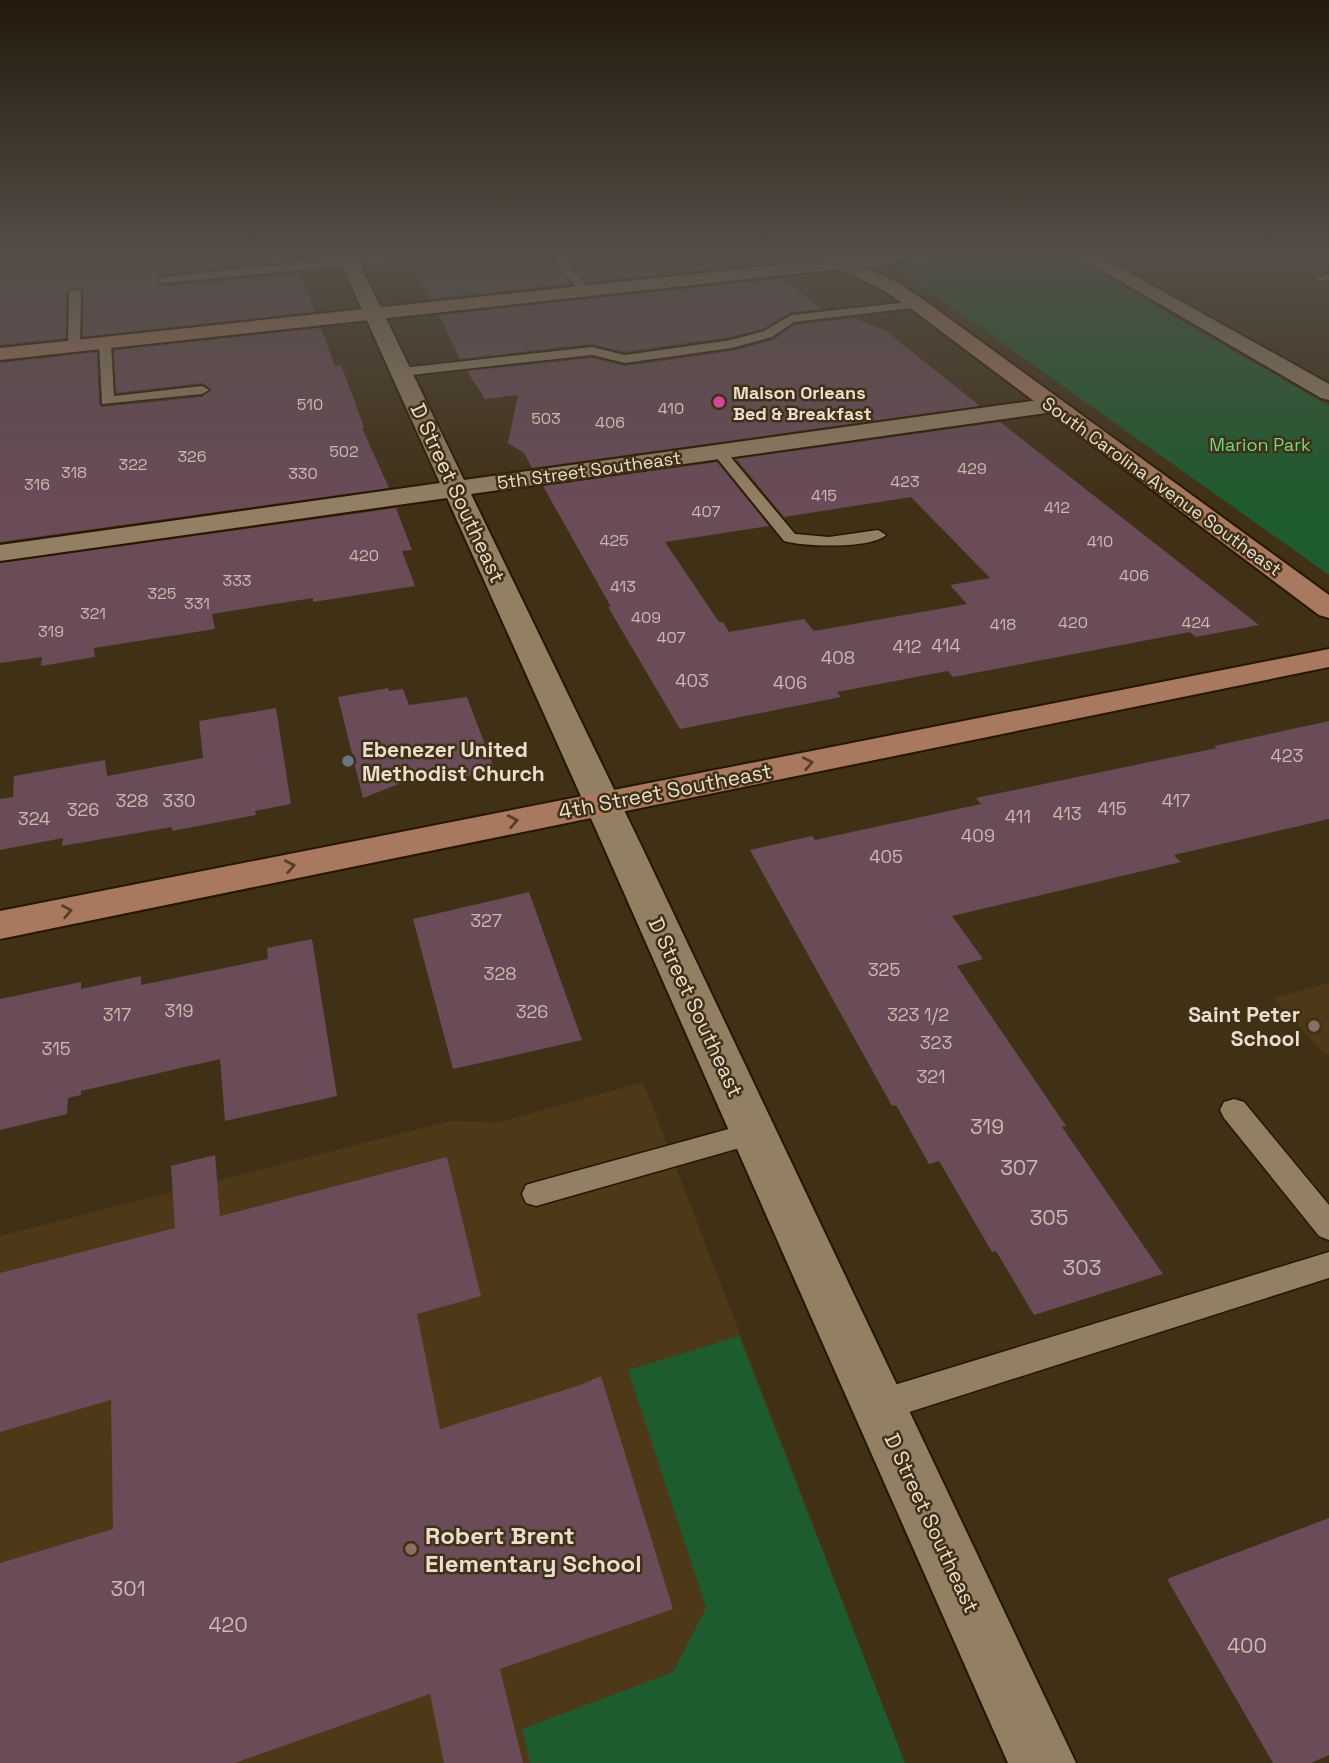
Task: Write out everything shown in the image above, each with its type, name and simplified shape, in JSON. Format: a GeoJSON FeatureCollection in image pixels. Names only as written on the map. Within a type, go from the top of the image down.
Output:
{"type":"FeatureCollection","features":[{"type":"Feature","properties":{"kind":"street"},"geometry":{"type":"LineString","coordinates":[[0,354],[168,336]]}},
{"type":"Feature","properties":{"kind":"street","name":"D Street Southeast"},"geometry":{"type":"LineString","coordinates":[[385,336],[1042,1763]]}},
{"type":"Feature","properties":{"kind":"street","name":"South Carolina Avenue Southeast"},"geometry":{"type":"LineString","coordinates":[[960,336],[1329,608]]}},
{"type":"Feature","properties":{"kind":"street"},"geometry":{"type":"LineString","coordinates":[[1229,336],[1329,393]]}},
{"type":"Feature","properties":{"kind":"street"},"geometry":{"type":"LineString","coordinates":[[1292,372],[1329,367]]}},
{"type":"Feature","properties":{"kind":"street","name":"5th Street Southeast"},"geometry":{"type":"LineString","coordinates":[[0,553],[1053,405]]}},
{"type":"Feature","properties":{"kind":"street","name":"4th Street Southeast"},"geometry":{"type":"LineString","coordinates":[[0,925],[1329,658]]}},
{"type":"Feature","properties":{"kind":"lane"},"geometry":{"type":"LineString","coordinates":[[74,336],[74,346]]}},
{"type":"Feature","properties":{"kind":"lane"},"geometry":{"type":"LineString","coordinates":[[402,372],[592,351],[625,359],[732,344],[760,336]]}},
{"type":"Feature","properties":{"kind":"lane"},"geometry":{"type":"LineString","coordinates":[[105,343],[107,401],[202,390]]}},
{"type":"Feature","properties":{"kind":"lane"},"geometry":{"type":"LineString","coordinates":[[719,452],[790,538],[829,542],[878,535]]}},
{"type":"Feature","properties":{"kind":"lane"},"geometry":{"type":"LineString","coordinates":[[1234,1110],[1329,1227]]}},
{"type":"Feature","properties":{"kind":"lane"},"geometry":{"type":"LineString","coordinates":[[536,1194],[754,1133]]}},
{"type":"Feature","properties":{"kind":"lane"},"geometry":{"type":"LineString","coordinates":[[878,1406],[1329,1265]]}},
{"type":"Feature","properties":{"kind":"shaded area","name":"Saint Peter School"},"geometry":{"type":"Polygon","coordinates":[[[1329,983],[1329,1054],[1325,1055],[1273,998],[1329,983]]]}},
{"type":"Feature","properties":{"kind":"shaded area","name":"Robert Brent Elementary School"},"geometry":{"type":"Polygon","coordinates":[[[643,1082],[905,1763],[0,1763],[0,1236],[450,1121],[499,1122],[643,1082]]]}},
{"type":"Feature","properties":{"kind":"green space","name":"Marion Park"},"geometry":{"type":"Polygon","coordinates":[[[993,336],[1207,336],[1329,406],[1329,575],[993,336]]]}},
{"type":"Feature","properties":{"kind":"green space"},"geometry":{"type":"Polygon","coordinates":[[[739,1336],[905,1763],[530,1763],[522,1729],[673,1672],[706,1608],[628,1370],[739,1336]]]}},
{"type":"Feature","properties":{"kind":"building"},"geometry":{"type":"Polygon","coordinates":[[[0,336],[66,336],[66,338],[0,345],[0,336]]]}},
{"type":"Feature","properties":{"kind":"building"},"geometry":{"type":"Polygon","coordinates":[[[243,336],[324,336],[335,366],[341,365],[364,427],[362,428],[389,488],[0,542],[0,363],[97,352],[99,404],[102,407],[202,397],[211,389],[202,383],[116,393],[114,350],[243,336]]]}},
{"type":"Feature","properties":{"kind":"building"},"geometry":{"type":"Polygon","coordinates":[[[449,336],[733,336],[625,352],[592,344],[460,359],[449,336]]]}},
{"type":"Feature","properties":{"kind":"building"},"geometry":{"type":"Polygon","coordinates":[[[778,336],[893,336],[980,406],[532,468],[524,453],[508,443],[518,395],[485,399],[467,371],[592,358],[625,366],[732,351],[778,336]]]}},
{"type":"Feature","properties":{"kind":"building"},"geometry":{"type":"Polygon","coordinates":[[[1000,422],[1259,625],[1196,637],[1190,632],[953,677],[948,671],[837,692],[841,697],[680,729],[608,607],[611,607],[543,486],[717,462],[769,526],[665,542],[719,622],[723,622],[729,632],[804,619],[814,631],[967,604],[950,585],[990,578],[911,497],[784,517],[736,459],[1000,422]]]}},
{"type":"Feature","properties":{"kind":"building"},"geometry":{"type":"Polygon","coordinates":[[[396,508],[412,550],[402,551],[415,586],[212,614],[215,629],[94,648],[95,657],[41,666],[42,657],[0,663],[0,563],[396,508]]]}},
{"type":"Feature","properties":{"kind":"building"},"geometry":{"type":"Polygon","coordinates":[[[388,688],[389,691],[403,689],[409,705],[467,697],[495,771],[450,779],[449,774],[404,782],[363,798],[338,697],[388,688]]]}},
{"type":"Feature","properties":{"kind":"building"},"geometry":{"type":"Polygon","coordinates":[[[276,708],[291,804],[255,811],[256,815],[172,831],[172,827],[62,846],[63,838],[0,850],[0,799],[13,797],[14,776],[105,760],[107,776],[203,758],[199,721],[276,708]]]}},
{"type":"Feature","properties":{"kind":"building"},"geometry":{"type":"Polygon","coordinates":[[[1329,721],[1329,819],[1174,855],[1181,862],[952,916],[983,959],[957,966],[1066,1126],[1062,1127],[1163,1274],[1034,1315],[996,1251],[992,1252],[939,1161],[929,1164],[896,1105],[892,1106],[750,850],[812,836],[815,840],[981,804],[976,798],[1217,748],[1214,746],[1329,721]]]}},
{"type":"Feature","properties":{"kind":"building"},"geometry":{"type":"Polygon","coordinates":[[[529,892],[582,1040],[453,1069],[413,919],[529,892]]]}},
{"type":"Feature","properties":{"kind":"building"},"geometry":{"type":"Polygon","coordinates":[[[312,939],[337,1096],[225,1121],[220,1059],[81,1091],[81,1095],[68,1098],[67,1114],[0,1130],[0,999],[81,982],[81,989],[141,976],[141,985],[268,959],[267,948],[312,939]]]}},
{"type":"Feature","properties":{"kind":"building"},"geometry":{"type":"Polygon","coordinates":[[[215,1155],[220,1216],[447,1157],[481,1296],[417,1314],[440,1429],[601,1376],[673,1609],[500,1669],[523,1763],[444,1763],[430,1694],[235,1763],[0,1763],[0,1563],[113,1529],[111,1400],[0,1432],[0,1273],[175,1228],[171,1166],[215,1155]]]}},
{"type":"Feature","properties":{"kind":"building"},"geometry":{"type":"Polygon","coordinates":[[[1329,1518],[1329,1755],[1311,1763],[1273,1763],[1167,1579],[1329,1518]]]}},
{"type":"Feature","properties":{"kind":"place","name":"Maison Orleans Bed & Breakfast"},"geometry":{"type":"Point","coordinates":[719,402]}},
{"type":"Feature","properties":{"kind":"place","name":"Ebenezer United Methodist Church"},"geometry":{"type":"Point","coordinates":[348,761]}},
{"type":"Feature","properties":{"kind":"place","name":"Saint Peter School"},"geometry":{"type":"Point","coordinates":[1314,1026]}},
{"type":"Feature","properties":{"kind":"place","name":"Robert Brent Elementary School"},"geometry":{"type":"Point","coordinates":[411,1549]}}]}
